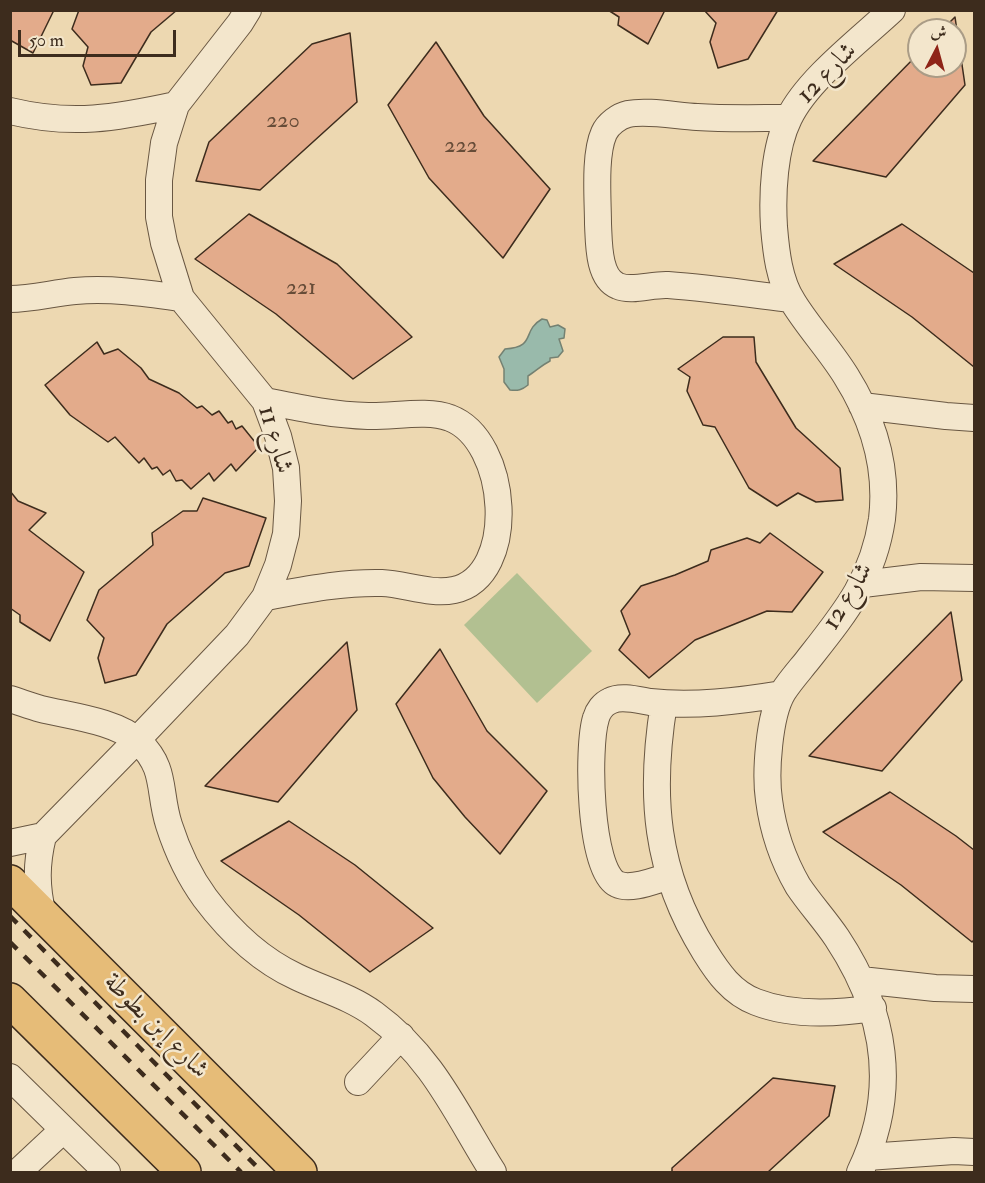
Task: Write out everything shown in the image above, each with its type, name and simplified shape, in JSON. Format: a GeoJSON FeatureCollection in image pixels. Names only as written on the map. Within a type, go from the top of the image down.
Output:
{"type":"FeatureCollection","features":[{"type":"Feature","properties":{"kind":"main road","name":"شارع إبن بطوطة"},"geometry":{"type":"LineString","coordinates":[[10,882],[300,1173]]}},
{"type":"Feature","properties":{"kind":"main road"},"geometry":{"type":"LineString","coordinates":[[10,1000],[184,1173]]}},
{"type":"Feature","properties":{"kind":"street","name":"شارع 11"},"geometry":{"type":"LineString","coordinates":[[43,836],[237,635],[265,597],[278,566],[286,534],[288,501],[286,468],[278,436],[265,401],[181,298],[164,243],[159,208],[159,180],[164,143],[176,105],[248,10]]}},
{"type":"Feature","properties":{"kind":"street","name":"شارع 12"},"geometry":{"type":"LineString","coordinates":[[864,1165],[877,1131],[882,1103],[884,1074],[879,1030],[873,1008],[861,980],[834,934],[799,886],[784,859],[774,829],[768,798],[767,772],[769,746],[782,694],[848,608],[863,584],[875,551],[882,517],[883,477],[876,439],[846,375],[790,299],[780,268],[773,209],[776,168],[788,118],[821,75],[892,10]]}},
{"type":"Feature","properties":{"kind":"street"},"geometry":{"type":"LineString","coordinates":[[10,111],[60,119],[91,120],[121,117],[176,105]]}},
{"type":"Feature","properties":{"kind":"street"},"geometry":{"type":"LineString","coordinates":[[788,118],[711,118],[628,114],[614,120],[604,132],[597,191],[598,231],[604,270],[608,279],[615,285],[625,288],[669,285],[790,299]]}},
{"type":"Feature","properties":{"kind":"street"},"geometry":{"type":"LineString","coordinates":[[10,299],[72,291],[101,290],[133,291],[181,298]]}},
{"type":"Feature","properties":{"kind":"street"},"geometry":{"type":"LineString","coordinates":[[265,401],[317,412],[346,415],[449,417],[471,431],[485,453],[495,477],[499,502],[495,544],[484,567],[477,577],[454,590],[382,584],[327,585],[265,597]]}},
{"type":"Feature","properties":{"kind":"street"},"geometry":{"type":"LineString","coordinates":[[862,406],[946,417],[975,418]]}},
{"type":"Feature","properties":{"kind":"street"},"geometry":{"type":"LineString","coordinates":[[863,584],[921,577],[975,578]]}},
{"type":"Feature","properties":{"kind":"street"},"geometry":{"type":"LineString","coordinates":[[670,876],[627,886],[609,879],[604,870],[597,843],[591,798],[591,758],[596,718],[601,707],[611,700],[624,698],[664,703],[726,701],[782,694]]}},
{"type":"Feature","properties":{"kind":"street"},"geometry":{"type":"LineString","coordinates":[[10,699],[115,728],[137,740],[151,754],[159,769],[168,823],[183,861],[203,896],[230,928],[260,954],[295,976],[372,1012],[401,1036],[431,1069],[493,1173]]}},
{"type":"Feature","properties":{"kind":"street"},"geometry":{"type":"LineString","coordinates":[[664,703],[657,745],[656,789],[660,834],[670,876],[681,907],[695,937],[724,980],[738,993],[755,1002],[800,1011],[827,1013],[873,1008]]}},
{"type":"Feature","properties":{"kind":"street"},"geometry":{"type":"LineString","coordinates":[[10,843],[43,836],[36,875],[43,915]]}},
{"type":"Feature","properties":{"kind":"street"},"geometry":{"type":"LineString","coordinates":[[861,980],[935,988],[975,988]]}},
{"type":"Feature","properties":{"kind":"street"},"geometry":{"type":"LineString","coordinates":[[358,1082],[401,1036]]}},
{"type":"Feature","properties":{"kind":"street"},"geometry":{"type":"LineString","coordinates":[[10,1077],[107,1173]]}},
{"type":"Feature","properties":{"kind":"street"},"geometry":{"type":"LineString","coordinates":[[18,1173],[63,1130]]}},
{"type":"Feature","properties":{"kind":"street"},"geometry":{"type":"LineString","coordinates":[[864,1165],[954,1151],[975,1152]]}},
{"type":"Feature","properties":{"kind":"green space"},"geometry":{"type":"Polygon","coordinates":[[[517,573],[592,651],[537,703],[464,625],[517,573]]]}},
{"type":"Feature","properties":{"kind":"shaded area"},"geometry":{"type":"Polygon","coordinates":[[[542,319],[547,320],[550,327],[558,325],[565,329],[564,338],[559,339],[563,351],[558,357],[550,358],[550,361],[528,376],[526,387],[520,390],[510,390],[504,382],[504,369],[499,357],[505,349],[515,348],[525,342],[532,328],[542,319]]]}},
{"type":"Feature","properties":{"kind":"building"},"geometry":{"type":"Polygon","coordinates":[[[10,10],[54,10],[33,53],[10,40],[10,10]]]}},
{"type":"Feature","properties":{"kind":"building"},"geometry":{"type":"Polygon","coordinates":[[[79,10],[177,10],[151,32],[121,83],[91,85],[83,66],[88,47],[72,29],[79,10]]]}},
{"type":"Feature","properties":{"kind":"building"},"geometry":{"type":"Polygon","coordinates":[[[608,10],[665,10],[648,44],[618,25],[619,17],[608,10]]]}},
{"type":"Feature","properties":{"kind":"building"},"geometry":{"type":"Polygon","coordinates":[[[704,10],[778,10],[748,59],[718,68],[710,42],[716,23],[704,10]]]}},
{"type":"Feature","properties":{"kind":"building"},"geometry":{"type":"Polygon","coordinates":[[[350,33],[357,102],[260,190],[196,181],[209,142],[312,44],[350,33]]]}},
{"type":"Feature","properties":{"kind":"building"},"geometry":{"type":"Polygon","coordinates":[[[436,42],[484,116],[550,189],[503,258],[429,178],[388,105],[436,42]]]}},
{"type":"Feature","properties":{"kind":"building"},"geometry":{"type":"Polygon","coordinates":[[[907,65],[907,78],[964,78],[965,85],[886,177],[813,161],[907,65]]]}},
{"type":"Feature","properties":{"kind":"building"},"geometry":{"type":"Polygon","coordinates":[[[249,214],[337,264],[412,337],[353,379],[276,314],[195,259],[249,214]]]}},
{"type":"Feature","properties":{"kind":"building"},"geometry":{"type":"Polygon","coordinates":[[[902,224],[974,273],[974,367],[912,317],[834,264],[902,224]]]}},
{"type":"Feature","properties":{"kind":"building"},"geometry":{"type":"Polygon","coordinates":[[[723,337],[754,337],[756,362],[796,428],[840,468],[843,500],[816,502],[798,493],[777,506],[749,488],[715,427],[703,425],[687,391],[690,377],[678,369],[723,337]]]}},
{"type":"Feature","properties":{"kind":"building"},"geometry":{"type":"Polygon","coordinates":[[[97,342],[104,354],[118,349],[141,368],[149,379],[179,393],[197,408],[202,406],[212,415],[219,411],[228,423],[232,421],[236,429],[242,426],[259,447],[236,471],[231,464],[214,481],[209,473],[191,489],[182,480],[176,481],[170,470],[163,475],[157,467],[152,469],[144,458],[139,463],[115,437],[108,442],[70,415],[45,385],[97,342]]]}},
{"type":"Feature","properties":{"kind":"building"},"geometry":{"type":"Polygon","coordinates":[[[10,491],[18,501],[46,513],[29,530],[84,572],[50,641],[20,622],[20,615],[10,608],[10,491]]]}},
{"type":"Feature","properties":{"kind":"building"},"geometry":{"type":"Polygon","coordinates":[[[203,498],[266,518],[249,566],[225,573],[167,624],[136,675],[105,683],[98,658],[104,638],[87,620],[99,590],[153,545],[152,533],[183,511],[197,511],[203,498]]]}},
{"type":"Feature","properties":{"kind":"building"},"geometry":{"type":"Polygon","coordinates":[[[770,533],[823,572],[792,612],[767,611],[695,640],[649,678],[619,650],[630,634],[621,611],[641,586],[708,561],[711,550],[747,538],[760,543],[770,533]]]}},
{"type":"Feature","properties":{"kind":"building"},"geometry":{"type":"Polygon","coordinates":[[[951,612],[962,680],[882,771],[809,756],[951,612]]]}},
{"type":"Feature","properties":{"kind":"building"},"geometry":{"type":"Polygon","coordinates":[[[347,642],[357,710],[278,802],[205,786],[347,642]]]}},
{"type":"Feature","properties":{"kind":"building"},"geometry":{"type":"Polygon","coordinates":[[[440,649],[487,731],[547,791],[500,854],[433,778],[396,704],[440,649]]]}},
{"type":"Feature","properties":{"kind":"building"},"geometry":{"type":"Polygon","coordinates":[[[890,792],[974,850],[974,940],[972,942],[901,885],[823,832],[890,792]]]}},
{"type":"Feature","properties":{"kind":"building"},"geometry":{"type":"Polygon","coordinates":[[[289,821],[355,865],[433,928],[370,972],[299,915],[221,861],[289,821]]]}},
{"type":"Feature","properties":{"kind":"building"},"geometry":{"type":"Polygon","coordinates":[[[773,1078],[835,1086],[829,1116],[768,1172],[672,1172],[672,1168],[773,1078]]]}},
{"type":"Feature","properties":{"kind":"railway"},"geometry":{"type":"LineString","coordinates":[[10,916],[262,1172]]}},
{"type":"Feature","properties":{"kind":"railway"},"geometry":{"type":"LineString","coordinates":[[10,942],[241,1172]]}}]}
